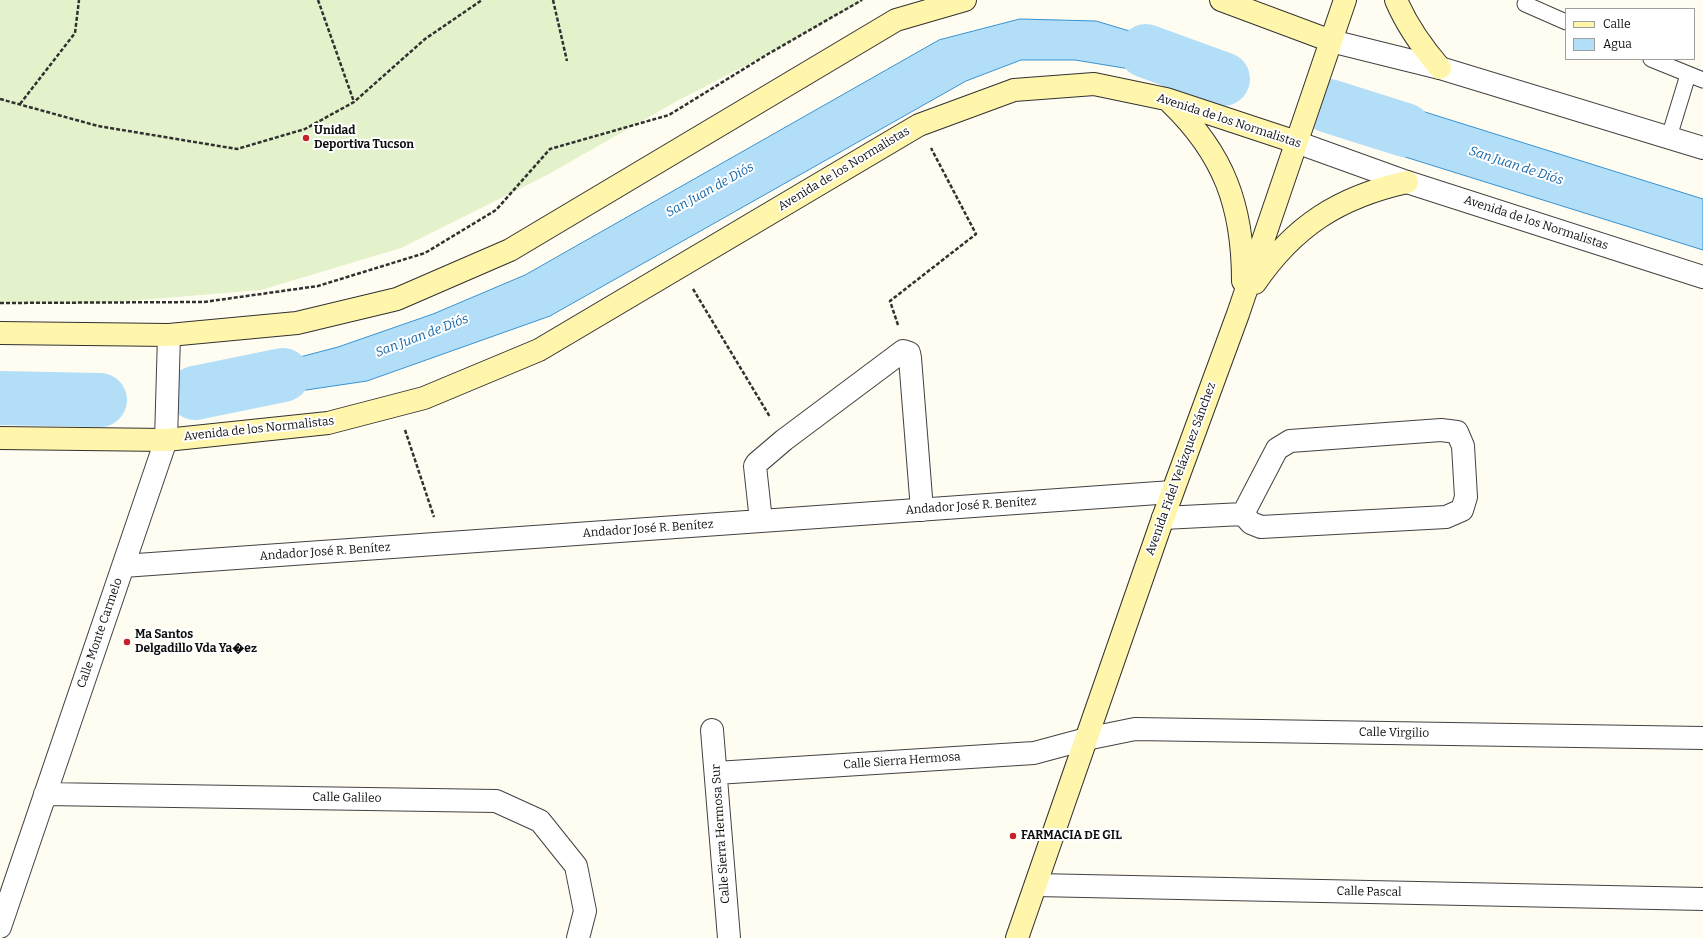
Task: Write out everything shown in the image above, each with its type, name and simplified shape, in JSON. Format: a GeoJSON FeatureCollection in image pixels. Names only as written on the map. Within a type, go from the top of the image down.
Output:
{"type":"FeatureCollection","features":[{"type":"Feature","properties":{"kind":"street"},"geometry":{"type":"LineString","coordinates":[[0,333],[169,335],[297,323],[397,299],[510,250],[896,20],[965,0]]}},
{"type":"Feature","properties":{"kind":"street"},"geometry":{"type":"LineString","coordinates":[[1221,0],[1332,41],[1440,68],[1703,148]]}},
{"type":"Feature","properties":{"kind":"street","name":"Avenida Fidel Velázquez Sánchez"},"geometry":{"type":"LineString","coordinates":[[1017,938],[1172,492],[1238,314],[1345,0]]}},
{"type":"Feature","properties":{"kind":"street"},"geometry":{"type":"LineString","coordinates":[[1396,0],[1404,20],[1421,45],[1440,68]]}},
{"type":"Feature","properties":{"kind":"street","name":"Avenida de los Normalistas"},"geometry":{"type":"LineString","coordinates":[[0,438],[166,440],[328,423],[424,398],[539,350],[919,125],[1014,90],[1094,84],[1166,99],[1296,142],[1406,182],[1703,277]]}},
{"type":"Feature","properties":{"kind":"street"},"geometry":{"type":"LineString","coordinates":[[1166,99],[1186,118],[1203,140],[1218,163],[1229,189],[1238,219],[1243,251],[1243,282],[1238,314]]}},
{"type":"Feature","properties":{"kind":"street"},"geometry":{"type":"LineString","coordinates":[[1238,314],[1251,289],[1267,265],[1286,244],[1308,225],[1330,210],[1354,197],[1380,188],[1406,182]]}},
{"type":"Feature","properties":{"kind":"street","name":"Calle Monte Carmelo"},"geometry":{"type":"LineString","coordinates":[[0,927],[166,440],[169,335]]}},
{"type":"Feature","properties":{"kind":"street"},"geometry":{"type":"LineString","coordinates":[[760,521],[755,466],[757,463],[784,440],[899,353],[906,351],[909,353],[910,358],[922,510]]}},
{"type":"Feature","properties":{"kind":"street"},"geometry":{"type":"LineString","coordinates":[[1441,430],[1457,432],[1463,446],[1466,497],[1462,510],[1446,517],[1261,527],[1251,523],[1243,514],[1277,449],[1290,442],[1441,430]]}},
{"type":"Feature","properties":{"kind":"street","name":"Andador José R. Benítez"},"geometry":{"type":"LineString","coordinates":[[123,566],[1172,492]]}},
{"type":"Feature","properties":{"kind":"street"},"geometry":{"type":"LineString","coordinates":[[1163,518],[1243,514]]}},
{"type":"Feature","properties":{"kind":"street","name":"Calle Virgilio"},"geometry":{"type":"LineString","coordinates":[[1086,739],[1135,729],[1703,738]]}},
{"type":"Feature","properties":{"kind":"street","name":"Calle Sierra Hermosa Sur"},"geometry":{"type":"LineString","coordinates":[[712,730],[729,938]]}},
{"type":"Feature","properties":{"kind":"street","name":"Calle Sierra Hermosa"},"geometry":{"type":"LineString","coordinates":[[716,773],[1034,753],[1086,739]]}},
{"type":"Feature","properties":{"kind":"street","name":"Calle Galileo"},"geometry":{"type":"LineString","coordinates":[[45,794],[496,801],[540,821],[576,866],[585,911],[578,938]]}},
{"type":"Feature","properties":{"kind":"street","name":"Calle Pascal"},"geometry":{"type":"LineString","coordinates":[[1036,885],[1703,899]]}},
{"type":"Feature","properties":{"kind":"lane"},"geometry":{"type":"LineString","coordinates":[[1525,4],[1565,22]]}},
{"type":"Feature","properties":{"kind":"lane"},"geometry":{"type":"LineString","coordinates":[[1653,60],[1703,80]]}},
{"type":"Feature","properties":{"kind":"lane"},"geometry":{"type":"LineString","coordinates":[[1669,137],[1688,75]]}},
{"type":"Feature","properties":{"kind":"path"},"geometry":{"type":"LineString","coordinates":[[20,104],[75,33],[79,0]]}},
{"type":"Feature","properties":{"kind":"path"},"geometry":{"type":"LineString","coordinates":[[318,0],[354,102]]}},
{"type":"Feature","properties":{"kind":"path"},"geometry":{"type":"LineString","coordinates":[[0,99],[98,126],[237,149],[305,130],[354,102],[426,39],[482,0]]}},
{"type":"Feature","properties":{"kind":"path"},"geometry":{"type":"LineString","coordinates":[[553,0],[567,61]]}},
{"type":"Feature","properties":{"kind":"path"},"geometry":{"type":"LineString","coordinates":[[0,303],[204,302],[318,286],[425,253],[496,210],[550,149],[669,115],[768,54],[862,0]]}},
{"type":"Feature","properties":{"kind":"path"},"geometry":{"type":"LineString","coordinates":[[906,351],[890,301],[976,234],[919,125]]}},
{"type":"Feature","properties":{"kind":"path"},"geometry":{"type":"LineString","coordinates":[[679,267],[784,440]]}},
{"type":"Feature","properties":{"kind":"path"},"geometry":{"type":"LineString","coordinates":[[396,405],[443,543]]}},
{"type":"Feature","properties":{"kind":"green space","name":"Unidad Deportiva Tucson"},"geometry":{"type":"Polygon","coordinates":[[[0,0],[865,0],[768,54],[679,100],[547,175],[401,248],[261,290],[94,304],[0,303],[0,0]]]}},
{"type":"Feature","properties":{"kind":"water"},"geometry":{"type":"Polygon","coordinates":[[[1020,19],[1096,21],[1197,51],[1215,77],[1183,84],[1130,69],[1075,60],[1021,60],[966,81],[550,316],[367,381],[225,402],[210,390],[220,378],[338,347],[433,314],[525,275],[939,40],[1020,19]]]}},
{"type":"Feature","properties":{"kind":"water"},"geometry":{"type":"Polygon","coordinates":[[[1361,92],[1703,199],[1703,250],[1354,141],[1334,108],[1361,92]]]}},
{"type":"Feature","properties":{"kind":"water"},"geometry":{"type":"Polygon","coordinates":[[[0,384],[59,388],[93,400],[59,413],[0,413],[0,384]]]}},
{"type":"Feature","properties":{"kind":"waterway","name":"San Juan de Diós"},"geometry":{"type":"LineString","coordinates":[[1146,51],[1223,79]]}},
{"type":"Feature","properties":{"kind":"waterway","name":"San Juan de Diós"},"geometry":{"type":"LineString","coordinates":[[1329,106],[1405,130]]}},
{"type":"Feature","properties":{"kind":"waterway","name":"San Juan de Diós"},"geometry":{"type":"LineString","coordinates":[[195,393],[283,375]]}},
{"type":"Feature","properties":{"kind":"waterway","name":"San Juan de Diós"},"geometry":{"type":"LineString","coordinates":[[0,398],[100,400]]}},
{"type":"Feature","properties":{"kind":"place","name":"Unidad Deportiva Tucson"},"geometry":{"type":"Point","coordinates":[306,138]}},
{"type":"Feature","properties":{"kind":"place","name":"Ma Santos Delgadillo Vda Ya�ez"},"geometry":{"type":"Point","coordinates":[127,642]}},
{"type":"Feature","properties":{"kind":"place","name":"FARMACIA DE GIL"},"geometry":{"type":"Point","coordinates":[1013,836]}}]}
